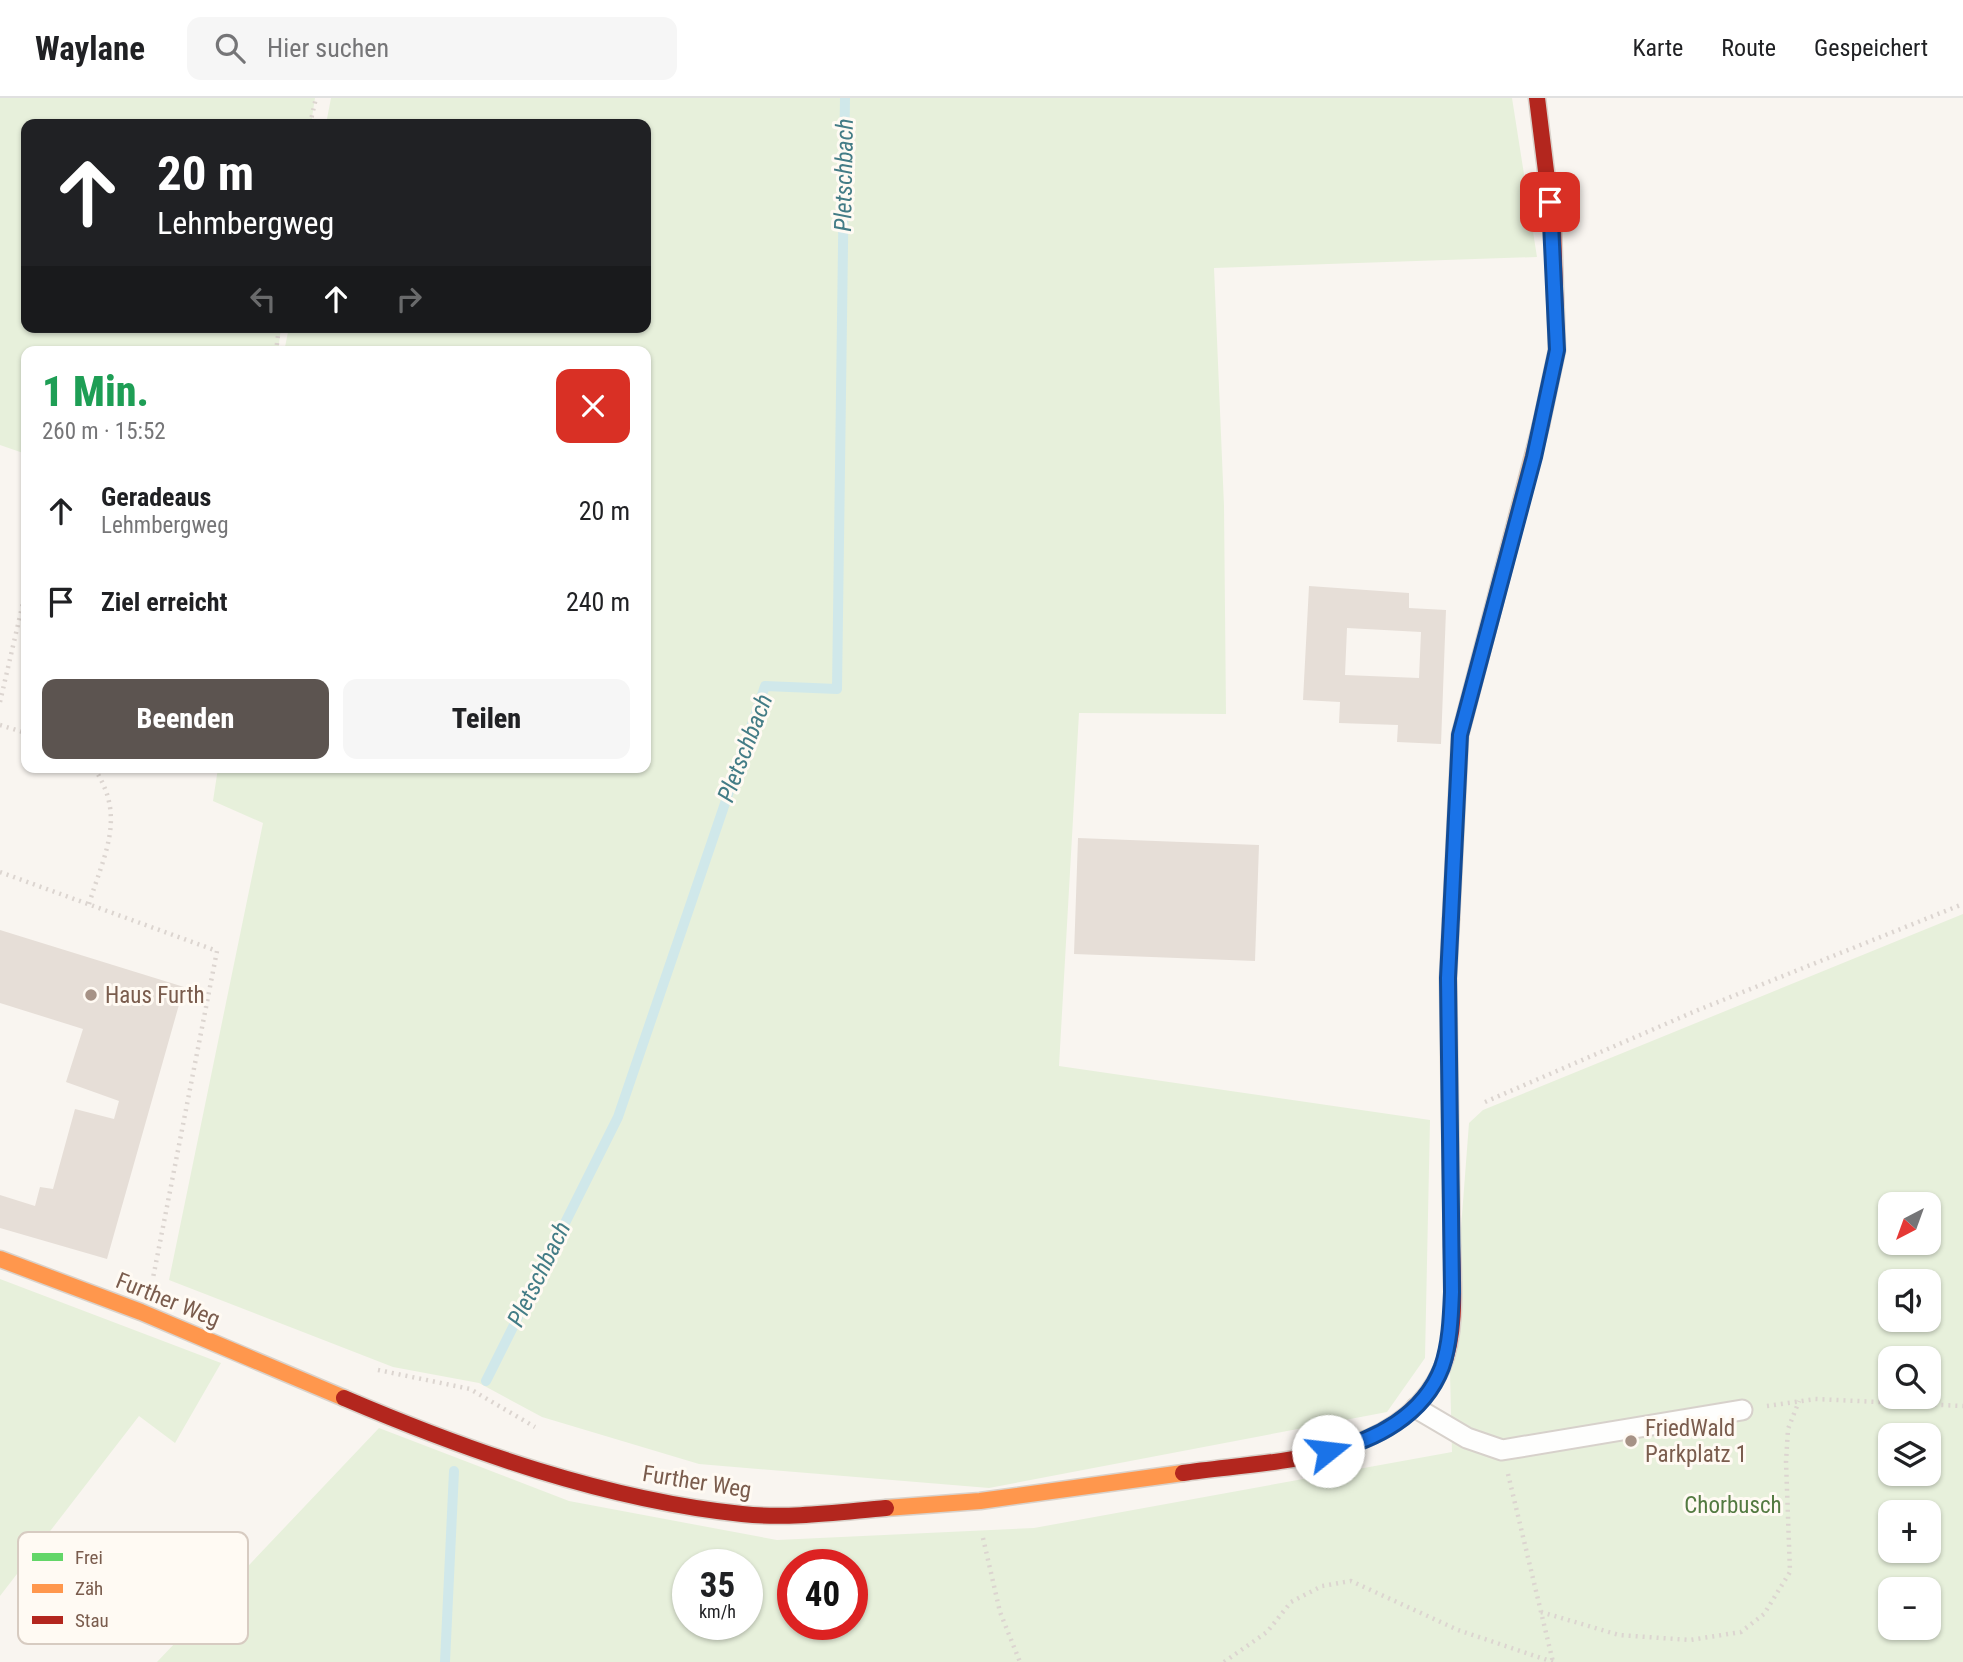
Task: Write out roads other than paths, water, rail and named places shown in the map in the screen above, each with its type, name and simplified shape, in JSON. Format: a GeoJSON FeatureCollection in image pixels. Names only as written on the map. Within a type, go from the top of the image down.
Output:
{"type":"FeatureCollection","features":[{"type":"Feature","properties":{"kind":"street"},"geometry":{"type":"LineString","coordinates":[[1416,1408],[1442,1367],[1450,1329],[1451,1116],[1448,978],[1460,735],[1534,457],[1557,350],[1553,228],[1537,98]]}},
{"type":"Feature","properties":{"kind":"street","name":"Further Weg"},"geometry":{"type":"LineString","coordinates":[[0,1259],[141,1312],[445,1441],[634,1496],[743,1514],[796,1515],[980,1501],[1302,1456],[1354,1446],[1394,1424],[1416,1408]]}},
{"type":"Feature","properties":{"kind":"lane"},"geometry":{"type":"LineString","coordinates":[[1416,1408],[1467,1438],[1502,1450],[1742,1409]]}},
{"type":"Feature","properties":{"kind":"waterway","name":"Pletschbach"},"geometry":{"type":"LineString","coordinates":[[486,1381],[618,1117],[765,686],[837,689],[845,98]]}},
{"type":"Feature","properties":{"kind":"waterway","name":"Pletschbach"},"geometry":{"type":"LineString","coordinates":[[445,1662],[454,1471]]}},
{"type":"Feature","properties":{"kind":"place","name":"Haus Furth"},"geometry":{"type":"Point","coordinates":[91,995]}},
{"type":"Feature","properties":{"kind":"place","name":"FriedWald Parkplatz 1"},"geometry":{"type":"Point","coordinates":[1631,1441]}},
{"type":"Feature","properties":{"kind":"park label","name":"Chorbusch"},"geometry":{"type":"Point","coordinates":[1733,1505]}}]}
